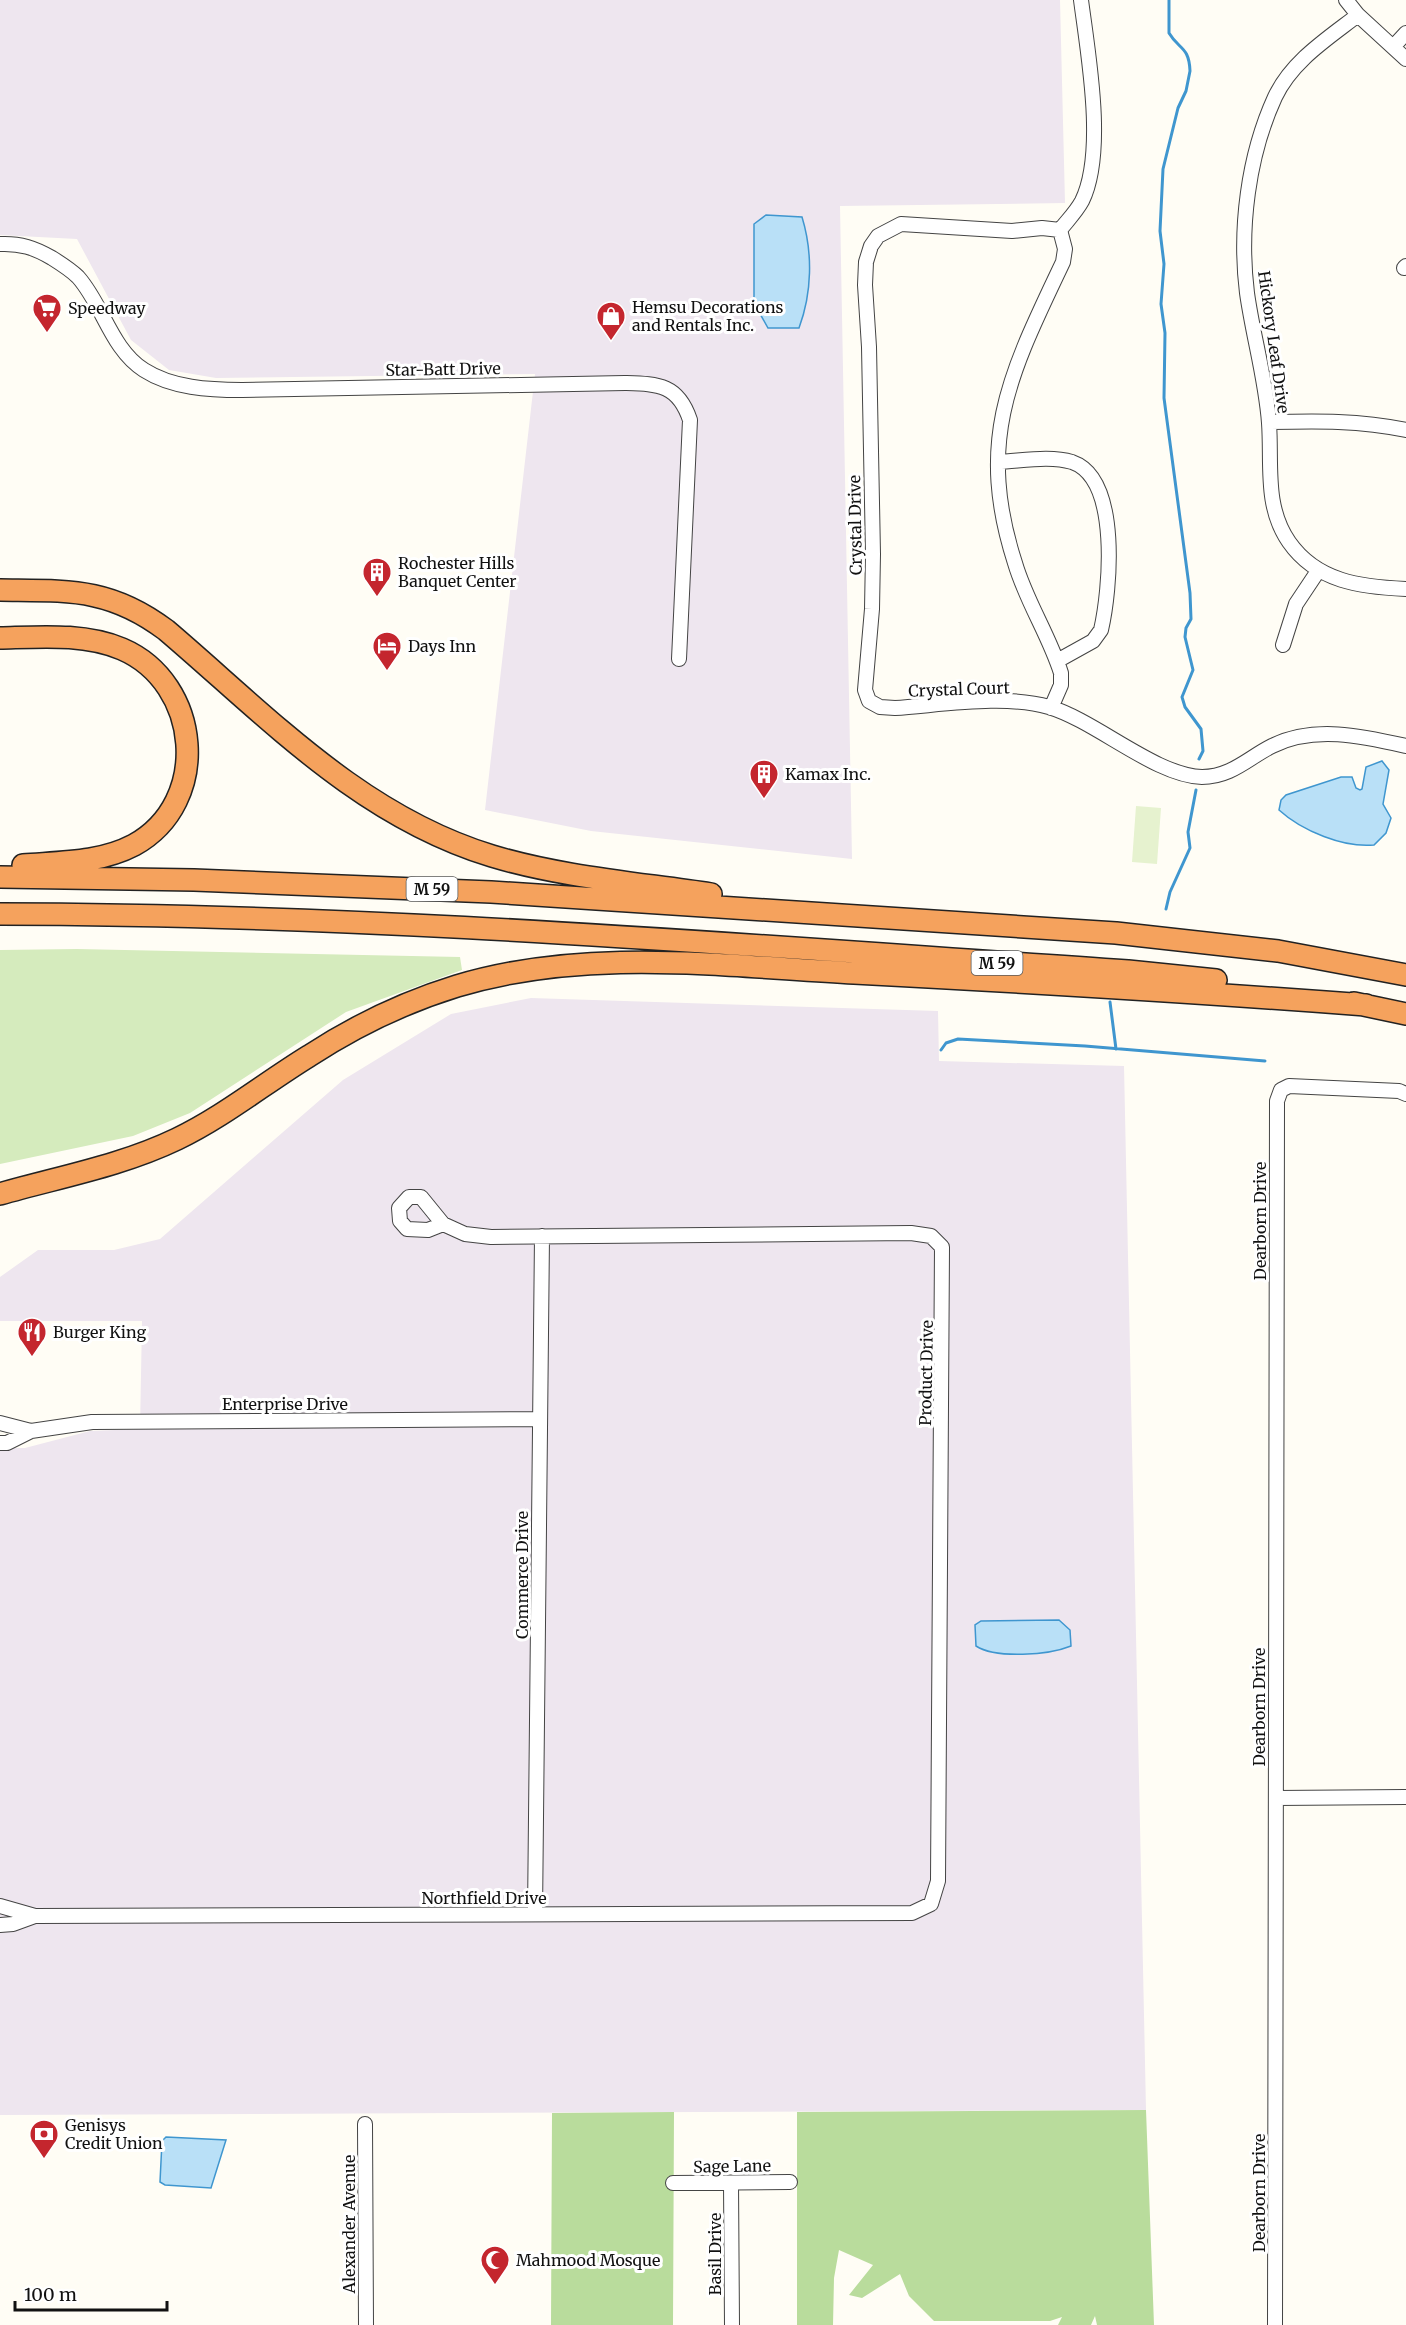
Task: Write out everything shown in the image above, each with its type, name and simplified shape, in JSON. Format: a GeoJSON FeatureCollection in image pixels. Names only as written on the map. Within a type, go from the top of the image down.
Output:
{"type":"FeatureCollection","features":[{"type":"Feature","properties":{"kind":"highway"},"geometry":{"type":"LineString","coordinates":[[0,590],[76,591],[111,598],[138,611],[166,630],[346,783],[408,822],[467,847],[510,861],[561,872],[863,916]]}},
{"type":"Feature","properties":{"kind":"highway"},"geometry":{"type":"LineString","coordinates":[[0,638],[80,639],[110,645],[135,656],[158,674],[174,696],[184,720],[188,750],[185,776],[176,801],[156,827],[136,844],[96,858],[0,867]]}},
{"type":"Feature","properties":{"kind":"highway","name":"M 59"},"geometry":{"type":"LineString","coordinates":[[0,877],[376,886],[863,916],[1205,941],[1308,956],[1406,975]]}},
{"type":"Feature","properties":{"kind":"highway","name":"M 59"},"geometry":{"type":"LineString","coordinates":[[0,914],[389,924],[626,937],[1128,971],[1238,983],[1406,1014]]}},
{"type":"Feature","properties":{"kind":"highway"},"geometry":{"type":"LineString","coordinates":[[0,1194],[113,1164],[154,1149],[196,1129],[310,1055],[388,1012],[458,986],[535,969],[601,962],[668,963],[1143,988],[1366,1005]]}},
{"type":"Feature","properties":{"kind":"street"},"geometry":{"type":"LineString","coordinates":[[1051,708],[1061,685],[1058,661],[1015,566],[1002,517],[998,462],[1000,426],[1017,360],[1063,262],[1065,249],[1060,230],[1083,199],[1092,148],[1092,86],[1081,0]]}},
{"type":"Feature","properties":{"kind":"street"},"geometry":{"type":"LineString","coordinates":[[1346,0],[1358,15],[1406,59]]}},
{"type":"Feature","properties":{"kind":"street","name":"Hickory Leaf Drive"},"geometry":{"type":"LineString","coordinates":[[1358,15],[1305,56],[1289,74],[1276,95],[1258,145],[1247,208],[1247,291],[1269,422],[1270,484],[1278,522],[1289,542],[1318,571],[1351,584],[1406,590]]}},
{"type":"Feature","properties":{"kind":"street"},"geometry":{"type":"LineString","coordinates":[[1394,46],[1406,33]]}},
{"type":"Feature","properties":{"kind":"street","name":"Crystal Drive"},"geometry":{"type":"LineString","coordinates":[[869,701],[865,690],[872,609],[873,554],[866,262],[871,246],[878,236],[901,224],[1012,231],[1042,228],[1060,230]]}},
{"type":"Feature","properties":{"kind":"street","name":"Star-Batt Drive"},"geometry":{"type":"LineString","coordinates":[[0,244],[24,245],[38,250],[77,276],[122,347],[142,369],[161,379],[186,386],[211,390],[242,390],[625,383],[650,384],[675,394],[684,403],[690,420],[679,659]]}},
{"type":"Feature","properties":{"kind":"street"},"geometry":{"type":"LineString","coordinates":[[1269,422],[1339,420],[1376,423],[1406,430]]}},
{"type":"Feature","properties":{"kind":"street"},"geometry":{"type":"LineString","coordinates":[[998,462],[1061,460],[1072,463],[1086,472],[1098,491],[1110,540],[1101,630],[1084,648],[1058,661]]}},
{"type":"Feature","properties":{"kind":"street"},"geometry":{"type":"LineString","coordinates":[[1283,645],[1296,604],[1318,571]]}},
{"type":"Feature","properties":{"kind":"street","name":"Crystal Court"},"geometry":{"type":"LineString","coordinates":[[869,701],[880,707],[895,708],[998,703],[1036,704],[1051,708],[1170,769],[1202,777],[1226,773],[1274,745],[1310,735],[1359,736],[1406,746]]}},
{"type":"Feature","properties":{"kind":"street","name":"Dearborn Drive"},"geometry":{"type":"LineString","coordinates":[[1275,2325],[1277,1101],[1281,1090],[1289,1086],[1399,1091],[1406,1094]]}},
{"type":"Feature","properties":{"kind":"street","name":"Product Drive"},"geometry":{"type":"LineString","coordinates":[[443,1224],[465,1234],[542,1236],[911,1233],[931,1236],[942,1247],[944,1256],[938,1881],[931,1904]]}},
{"type":"Feature","properties":{"kind":"street","name":"Commerce Drive"},"geometry":{"type":"LineString","coordinates":[[535,1914],[542,1236]]}},
{"type":"Feature","properties":{"kind":"street","name":"Enterprise Drive"},"geometry":{"type":"LineString","coordinates":[[0,1443],[7,1443],[31,1431],[75,1424],[128,1421],[539,1419]]}},
{"type":"Feature","properties":{"kind":"street","name":"Enterprise Drive"},"geometry":{"type":"LineString","coordinates":[[0,1423],[31,1431]]}},
{"type":"Feature","properties":{"kind":"street"},"geometry":{"type":"LineString","coordinates":[[1276,1798],[1406,1797]]}},
{"type":"Feature","properties":{"kind":"street","name":"Northfield Drive"},"geometry":{"type":"LineString","coordinates":[[0,1906],[35,1916],[912,1913],[931,1904]]}},
{"type":"Feature","properties":{"kind":"street","name":"Northfield Drive"},"geometry":{"type":"LineString","coordinates":[[0,1925],[13,1924],[35,1916]]}},
{"type":"Feature","properties":{"kind":"street","name":"Alexander Avenue"},"geometry":{"type":"LineString","coordinates":[[365,2124],[366,2325]]}},
{"type":"Feature","properties":{"kind":"street","name":"Sage Lane"},"geometry":{"type":"LineString","coordinates":[[673,2183],[790,2182]]}},
{"type":"Feature","properties":{"kind":"street","name":"Basil Drive"},"geometry":{"type":"LineString","coordinates":[[732,2183],[732,2325]]}},
{"type":"Feature","properties":{"kind":"shaded area"},"geometry":{"type":"Polygon","coordinates":[[[0,0],[1060,0],[1065,203],[840,206],[852,859],[591,831],[485,810],[535,374],[216,378],[169,370],[131,340],[77,239],[0,235],[0,0]]]}},
{"type":"Feature","properties":{"kind":"shaded area"},"geometry":{"type":"Polygon","coordinates":[[[531,998],[938,1011],[939,1061],[1124,1066],[1146,2110],[0,2115],[0,1448],[25,1448],[90,1431],[140,1429],[142,1321],[0,1321],[0,1277],[38,1250],[114,1250],[160,1239],[343,1080],[451,1014],[531,998]]]}},
{"type":"Feature","properties":{"kind":"green space"},"geometry":{"type":"Polygon","coordinates":[[[1136,806],[1161,808],[1157,864],[1132,862],[1136,806]]]}},
{"type":"Feature","properties":{"kind":"green space"},"geometry":{"type":"Polygon","coordinates":[[[77,949],[460,957],[462,970],[346,1012],[190,1113],[133,1136],[0,1164],[0,950],[77,949]]]}},
{"type":"Feature","properties":{"kind":"green space"},"geometry":{"type":"Polygon","coordinates":[[[1146,2110],[1154,2325],[1097,2325],[1095,2316],[1091,2325],[1058,2325],[1062,2317],[1050,2321],[934,2321],[909,2296],[900,2274],[862,2298],[849,2295],[873,2265],[839,2250],[834,2278],[833,2325],[797,2325],[797,2112],[1146,2110]]]}},
{"type":"Feature","properties":{"kind":"green space"},"geometry":{"type":"Polygon","coordinates":[[[674,2112],[673,2325],[551,2325],[552,2113],[674,2112]]]}},
{"type":"Feature","properties":{"kind":"water"},"geometry":{"type":"Polygon","coordinates":[[[766,215],[802,217],[808,245],[810,273],[799,328],[768,328],[754,303],[754,224],[766,215]]]}},
{"type":"Feature","properties":{"kind":"water"},"geometry":{"type":"Polygon","coordinates":[[[1382,761],[1389,770],[1383,804],[1391,818],[1386,833],[1374,845],[1350,844],[1324,837],[1299,825],[1279,810],[1281,800],[1286,795],[1341,777],[1352,777],[1356,788],[1360,790],[1366,767],[1382,761]]]}},
{"type":"Feature","properties":{"kind":"water"},"geometry":{"type":"Polygon","coordinates":[[[1059,1620],[1070,1630],[1071,1646],[1050,1652],[1009,1654],[996,1653],[976,1646],[975,1625],[981,1621],[1059,1620]]]}},
{"type":"Feature","properties":{"kind":"water"},"geometry":{"type":"Polygon","coordinates":[[[166,2137],[226,2140],[211,2188],[165,2185],[160,2182],[162,2141],[166,2137]]]}},
{"type":"Feature","properties":{"kind":"waterway"},"geometry":{"type":"LineString","coordinates":[[1169,0],[1169,33],[1186,52],[1190,71],[1163,169],[1160,231],[1164,264],[1161,304],[1165,333],[1164,398],[1190,593],[1191,619],[1186,628],[1185,637],[1193,670],[1182,697],[1185,707],[1201,729],[1203,751],[1199,759]]}},
{"type":"Feature","properties":{"kind":"waterway"},"geometry":{"type":"LineString","coordinates":[[1166,909],[1170,892],[1190,848],[1188,832],[1196,790]]}},
{"type":"Feature","properties":{"kind":"waterway"},"geometry":{"type":"LineString","coordinates":[[1110,1002],[1116,1049]]}},
{"type":"Feature","properties":{"kind":"waterway"},"geometry":{"type":"LineString","coordinates":[[941,1050],[946,1043],[958,1039],[1085,1046],[1265,1061]]}},
{"type":"Feature","properties":{"kind":"place","name":"Speedway"},"geometry":{"type":"Point","coordinates":[47,334]}},
{"type":"Feature","properties":{"kind":"place","name":"Hemsu Decorations and Rentals Inc."},"geometry":{"type":"Point","coordinates":[611,342]}},
{"type":"Feature","properties":{"kind":"place","name":"Rochester Hills Banquet Center"},"geometry":{"type":"Point","coordinates":[377,598]}},
{"type":"Feature","properties":{"kind":"place","name":"Days Inn"},"geometry":{"type":"Point","coordinates":[387,672]}},
{"type":"Feature","properties":{"kind":"place","name":"Kamax Inc."},"geometry":{"type":"Point","coordinates":[764,800]}},
{"type":"Feature","properties":{"kind":"place","name":"Burger King"},"geometry":{"type":"Point","coordinates":[32,1358]}},
{"type":"Feature","properties":{"kind":"place","name":"Genisys Credit Union"},"geometry":{"type":"Point","coordinates":[44,2160]}},
{"type":"Feature","properties":{"kind":"place","name":"Mahmood Mosque"},"geometry":{"type":"Point","coordinates":[495,2286]}}]}
